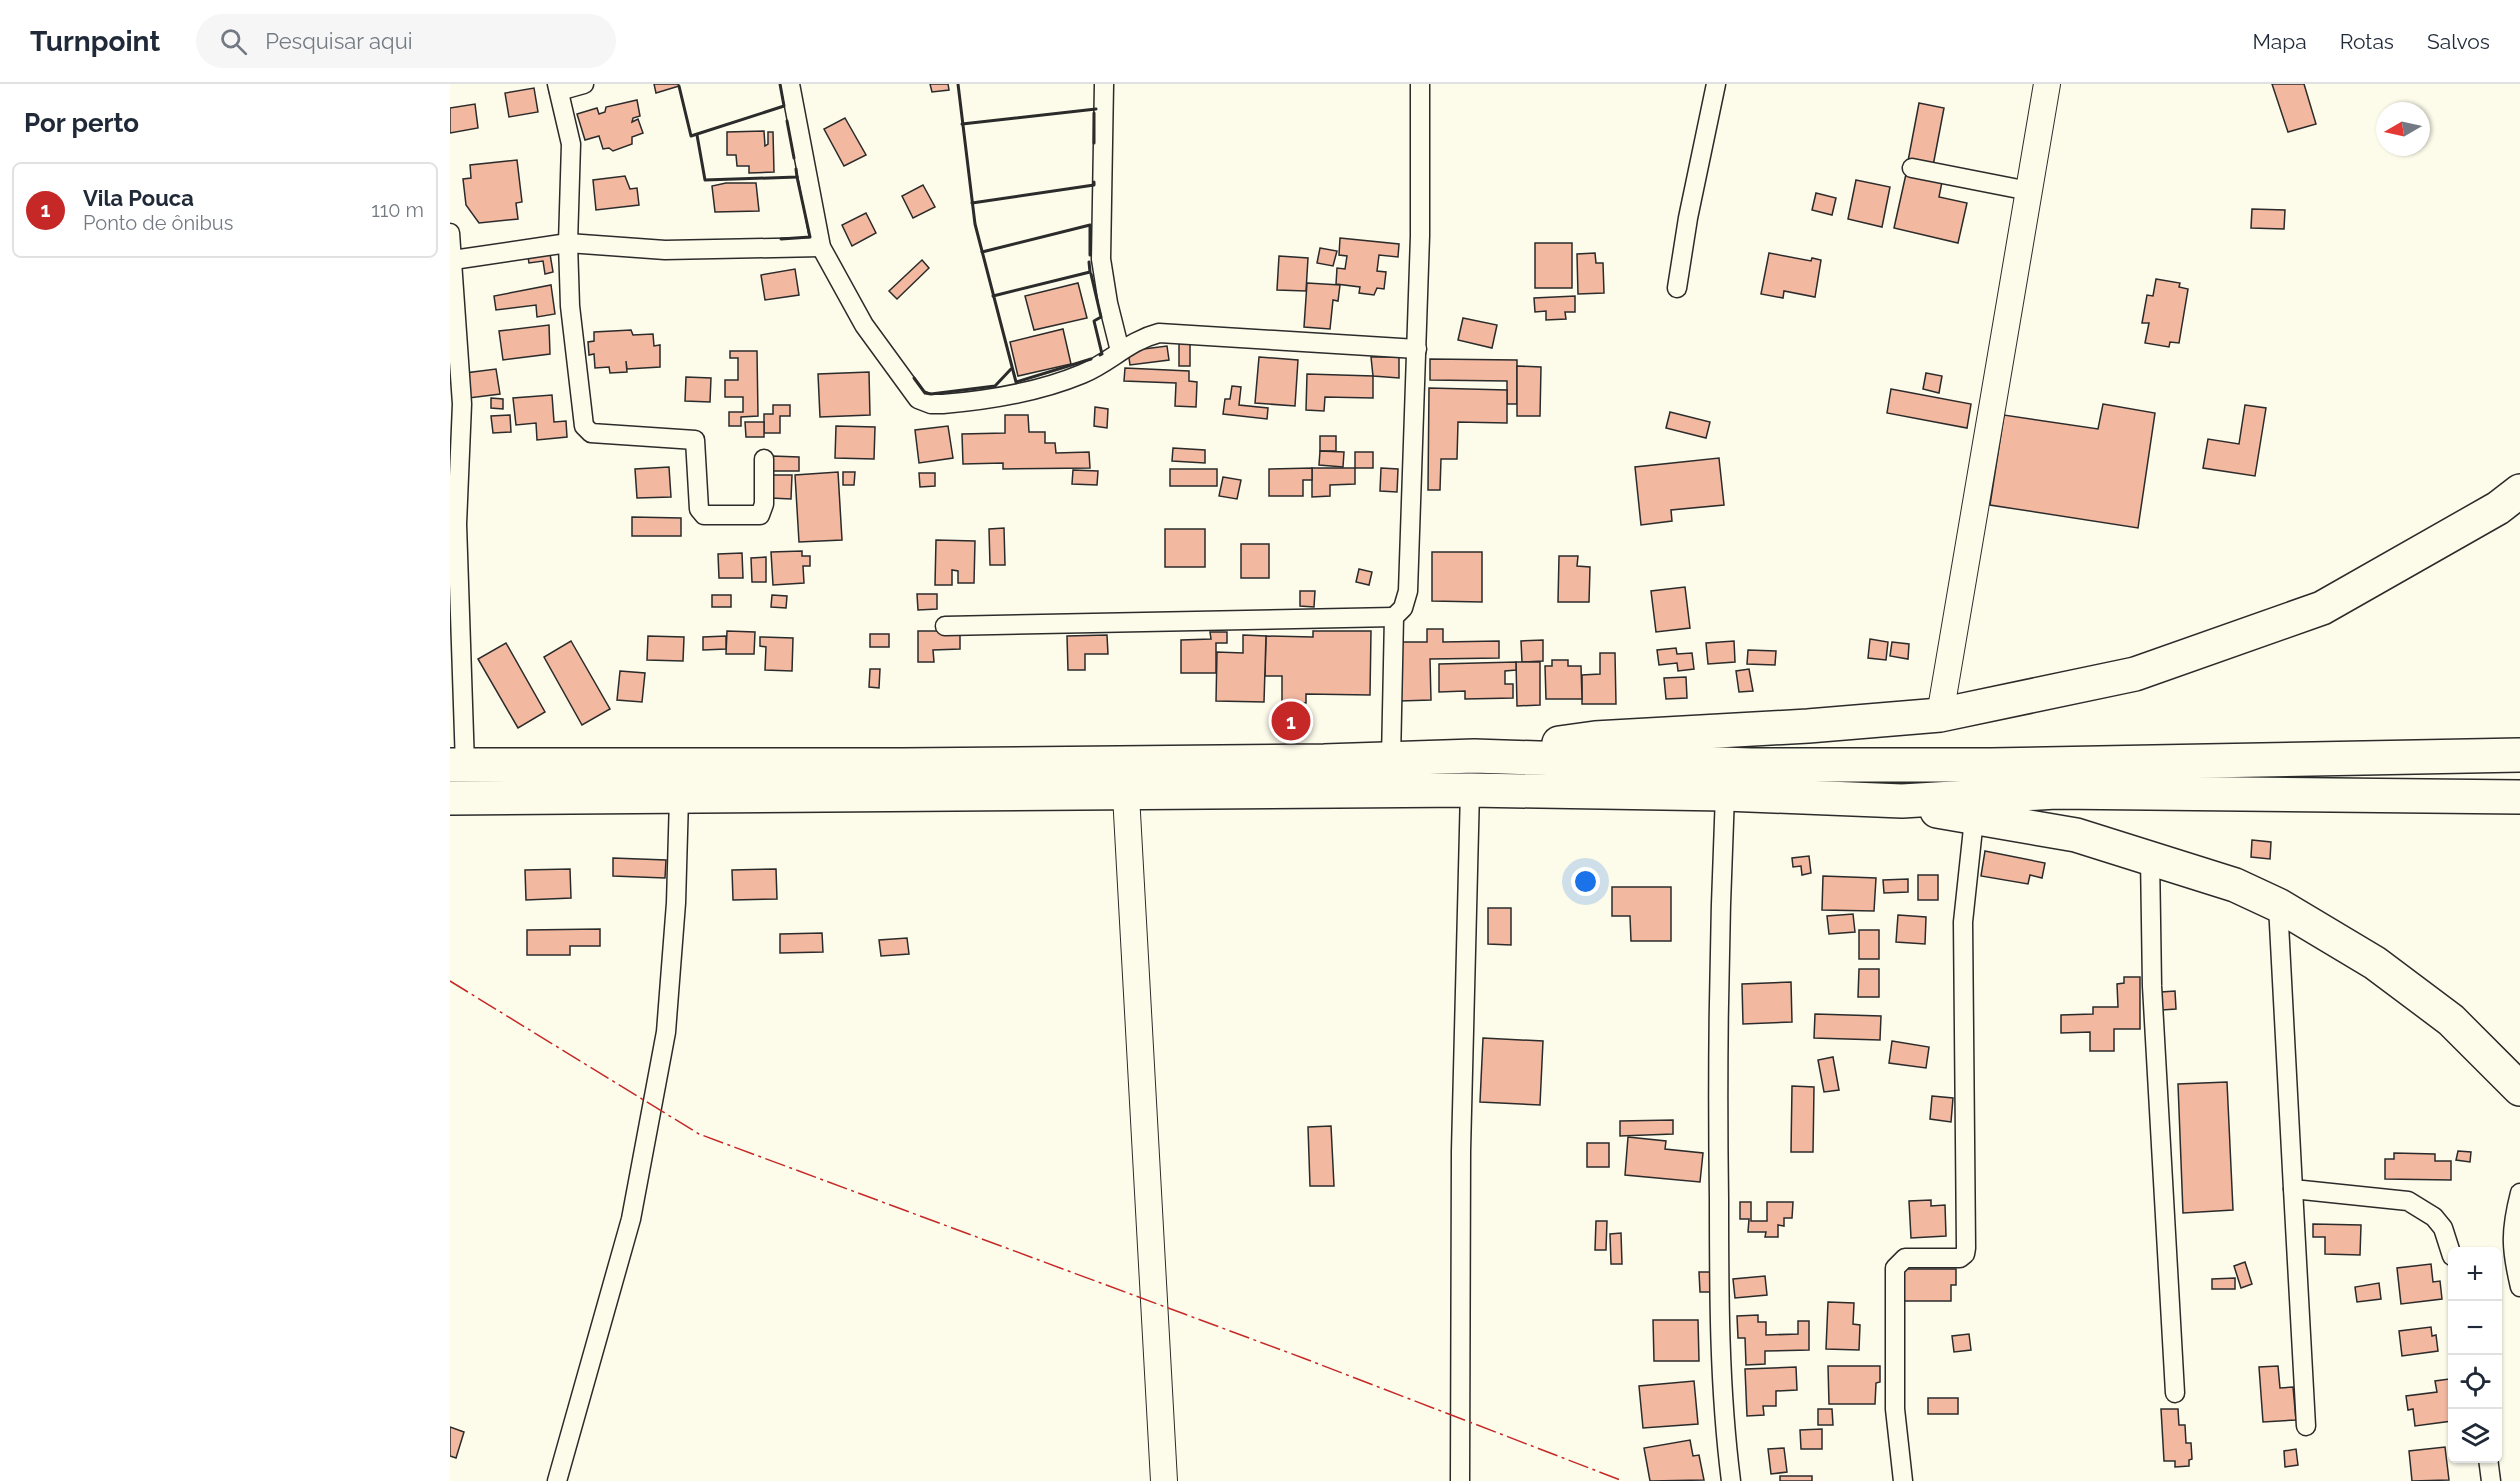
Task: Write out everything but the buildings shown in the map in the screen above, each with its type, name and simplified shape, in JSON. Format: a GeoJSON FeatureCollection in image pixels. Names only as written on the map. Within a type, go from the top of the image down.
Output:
{"type":"FeatureCollection","features":[{"type":"Feature","properties":{"kind":"highway"},"geometry":{"type":"LineString","coordinates":[[1474,756],[1595,738],[1808,726],[1940,715],[2135,674],[2322,608],[2498,508],[2520,491]]}},
{"type":"Feature","properties":{"kind":"highway"},"geometry":{"type":"LineString","coordinates":[[458,765],[903,765],[1474,756],[1775,765],[1991,765],[2520,755]]}},
{"type":"Feature","properties":{"kind":"highway"},"geometry":{"type":"LineString","coordinates":[[450,798],[1126,795],[1470,790],[1725,794],[1902,801],[2056,792],[2520,797]]}},
{"type":"Feature","properties":{"kind":"highway"},"geometry":{"type":"LineString","coordinates":[[1902,801],[1974,819],[2025,825],[2076,835],[2235,885],[2278,905],[2375,963],[2451,1020],[2520,1089]]}},
{"type":"Feature","properties":{"kind":"street"},"geometry":{"type":"LineString","coordinates":[[584,84],[558,88],[571,144],[568,243],[570,306],[582,422],[586,430],[591,433],[695,440],[699,509],[704,515],[760,515],[764,504],[764,459]]}},
{"type":"Feature","properties":{"kind":"street"},"geometry":{"type":"LineString","coordinates":[[790,84],[821,247],[864,325],[918,399],[931,404],[956,403],[1023,393],[1083,373],[1139,338],[1159,333],[1417,350]]}},
{"type":"Feature","properties":{"kind":"street"},"geometry":{"type":"LineString","coordinates":[[1104,84],[1101,259],[1108,303],[1120,351]]}},
{"type":"Feature","properties":{"kind":"street"},"geometry":{"type":"LineString","coordinates":[[1391,759],[1394,617],[1403,608],[1407,591],[1417,350],[1420,84]]}},
{"type":"Feature","properties":{"kind":"street"},"geometry":{"type":"LineString","coordinates":[[1677,288],[1688,218],[1716,84]]}},
{"type":"Feature","properties":{"kind":"street"},"geometry":{"type":"LineString","coordinates":[[1940,715],[2046,84]]}},
{"type":"Feature","properties":{"kind":"street"},"geometry":{"type":"LineString","coordinates":[[1912,168],[2029,191]]}},
{"type":"Feature","properties":{"kind":"street"},"geometry":{"type":"LineString","coordinates":[[450,233],[462,404],[457,524],[458,765]]}},
{"type":"Feature","properties":{"kind":"street"},"geometry":{"type":"LineString","coordinates":[[453,260],[568,243],[664,250],[821,247]]}},
{"type":"Feature","properties":{"kind":"street"},"geometry":{"type":"LineString","coordinates":[[945,626],[1394,617]]}},
{"type":"Feature","properties":{"kind":"street"},"geometry":{"type":"LineString","coordinates":[[1460,1481],[1461,1151],[1470,790]]}},
{"type":"Feature","properties":{"kind":"street"},"geometry":{"type":"LineString","coordinates":[[1725,794],[1719,915],[1718,1310],[1724,1429],[1731,1481]]}},
{"type":"Feature","properties":{"kind":"street"},"geometry":{"type":"LineString","coordinates":[[1126,795],[1164,1481]]}},
{"type":"Feature","properties":{"kind":"street"},"geometry":{"type":"LineString","coordinates":[[557,1481],[631,1219],[663,1044],[676,903],[680,798]]}},
{"type":"Feature","properties":{"kind":"street"},"geometry":{"type":"LineString","coordinates":[[1903,1481],[1895,1409],[1895,1268],[1905,1257],[1960,1258],[1965,1254],[1966,1248],[1963,922],[1974,819]]}},
{"type":"Feature","properties":{"kind":"street"},"geometry":{"type":"LineString","coordinates":[[2150,857],[2152,986],[2175,1393]]}},
{"type":"Feature","properties":{"kind":"street"},"geometry":{"type":"LineString","coordinates":[[2278,905],[2306,1426]]}},
{"type":"Feature","properties":{"kind":"street"},"geometry":{"type":"LineString","coordinates":[[2293,1189],[2408,1201],[2434,1217],[2443,1228],[2449,1247]]}},
{"type":"Feature","properties":{"kind":"street"},"geometry":{"type":"LineString","coordinates":[[2520,1193],[2513,1219],[2511,1249],[2520,1287]]}},
{"type":"Feature","properties":{"kind":"street"},"geometry":{"type":"LineString","coordinates":[[2489,1463],[2491,1481]]}},
{"type":"Feature","properties":{"kind":"wall"},"geometry":{"type":"LineString","coordinates":[[679,86],[691,136],[784,106],[780,84]]}},
{"type":"Feature","properties":{"kind":"wall"},"geometry":{"type":"LineString","coordinates":[[958,84],[975,224],[1016,382],[1091,359]]}},
{"type":"Feature","properties":{"kind":"wall"},"geometry":{"type":"LineString","coordinates":[[962,124],[1096,109]]}},
{"type":"Feature","properties":{"kind":"wall"},"geometry":{"type":"LineString","coordinates":[[1094,113],[1094,143]]}},
{"type":"Feature","properties":{"kind":"wall"},"geometry":{"type":"LineString","coordinates":[[787,121],[794,158]]}},
{"type":"Feature","properties":{"kind":"wall"},"geometry":{"type":"LineString","coordinates":[[697,135],[705,180],[797,177],[796,169]]}},
{"type":"Feature","properties":{"kind":"wall"},"geometry":{"type":"LineString","coordinates":[[781,239],[810,237],[797,177]]}},
{"type":"Feature","properties":{"kind":"wall"},"geometry":{"type":"LineString","coordinates":[[972,203],[1094,185],[1094,182]]}},
{"type":"Feature","properties":{"kind":"wall"},"geometry":{"type":"LineString","coordinates":[[982,252],[1090,225],[1090,255]]}},
{"type":"Feature","properties":{"kind":"wall"},"geometry":{"type":"LineString","coordinates":[[993,296],[1090,272],[1089,262]]}},
{"type":"Feature","properties":{"kind":"wall"},"geometry":{"type":"LineString","coordinates":[[1091,274],[1101,317],[1094,321],[1102,354],[1100,355]]}},
{"type":"Feature","properties":{"kind":"wall"},"geometry":{"type":"LineString","coordinates":[[914,378],[925,393],[931,394],[995,386],[1011,369]]}},
{"type":"Feature","properties":{"kind":"power"},"geometry":{"type":"LineString","coordinates":[[450,981],[699,1134],[1303,1358],[1623,1481]]}},
{"type":"Feature","properties":{"kind":"place","name":"Vila Pouca"},"geometry":{"type":"Point","coordinates":[1291,721]}}]}
